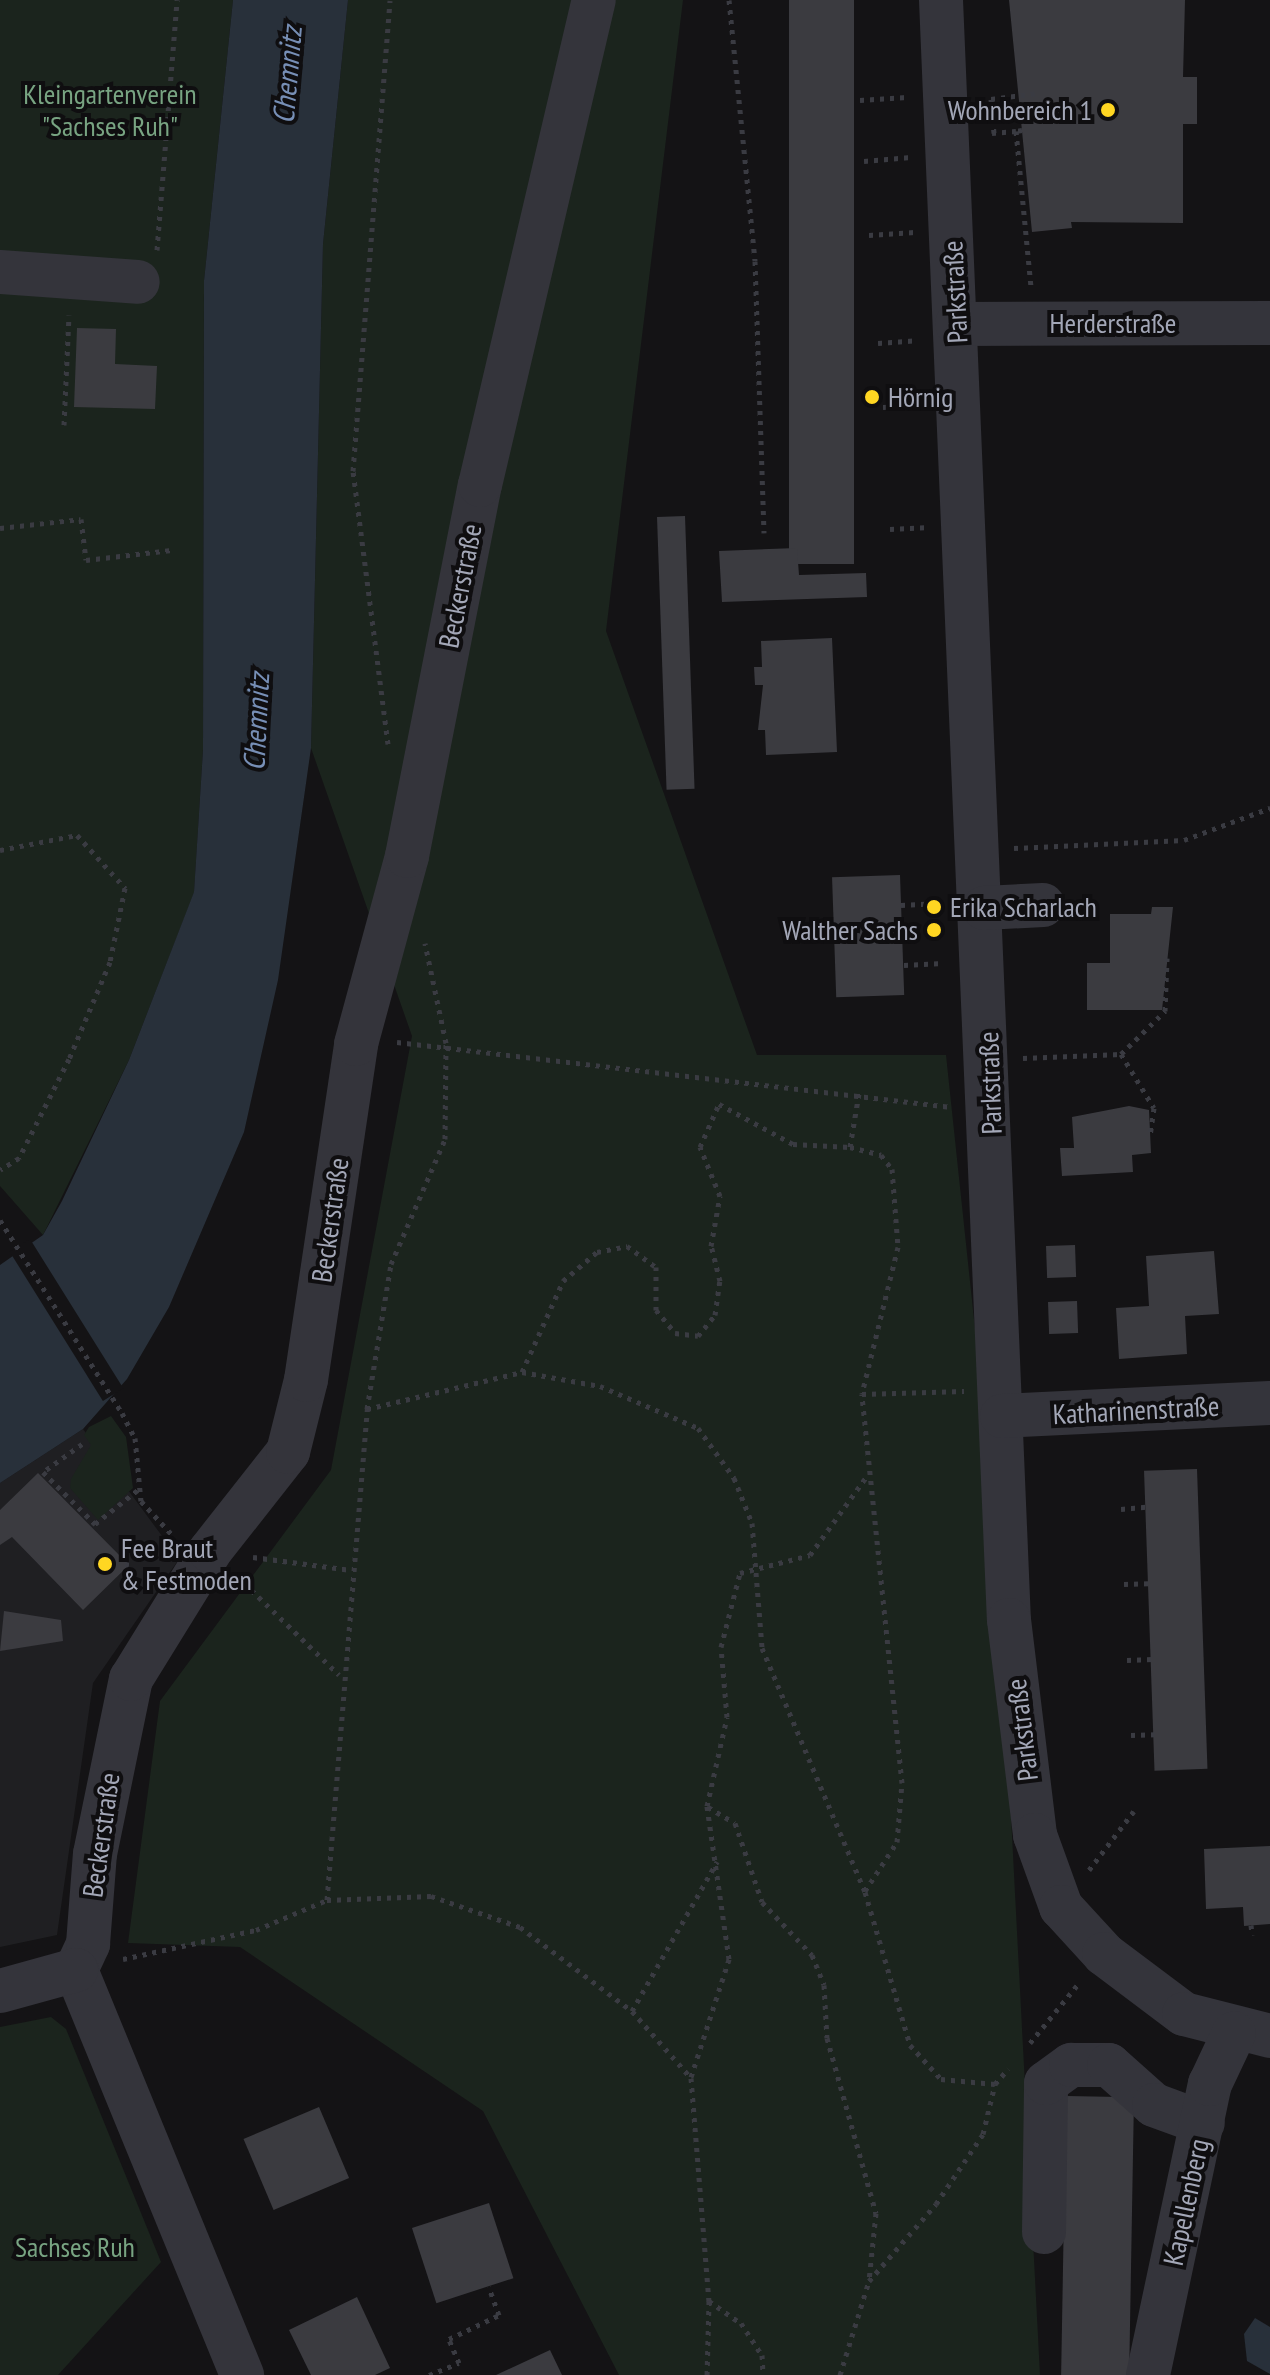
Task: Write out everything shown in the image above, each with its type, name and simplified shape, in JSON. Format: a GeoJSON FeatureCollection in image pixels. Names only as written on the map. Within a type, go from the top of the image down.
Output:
{"type":"FeatureCollection","features":[{"type":"Feature","properties":{"kind":"street","name":"Beckerstraße"},"geometry":{"type":"LineString","coordinates":[[76,1970],[88,1944],[98,1839],[131,1679],[210,1551],[288,1452],[306,1380],[356,1044],[407,856],[480,485],[594,0]]}},
{"type":"Feature","properties":{"kind":"street","name":"Parkstraße"},"geometry":{"type":"LineString","coordinates":[[941,0],[984,908],[1009,1620],[1033,1820],[1061,1907],[1104,1954],[1184,2014],[1252,2034]]}},
{"type":"Feature","properties":{"kind":"street"},"geometry":{"type":"LineString","coordinates":[[0,272],[138,282]]}},
{"type":"Feature","properties":{"kind":"street","name":"Herderstraße"},"geometry":{"type":"LineString","coordinates":[[957,324],[1270,323]]}},
{"type":"Feature","properties":{"kind":"street"},"geometry":{"type":"LineString","coordinates":[[984,908],[1043,905]]}},
{"type":"Feature","properties":{"kind":"street","name":"Katharinenstraße"},"geometry":{"type":"LineString","coordinates":[[1001,1404],[1270,1403]]}},
{"type":"Feature","properties":{"kind":"street"},"geometry":{"type":"LineString","coordinates":[[0,1991],[76,1970],[242,2375]]}},
{"type":"Feature","properties":{"kind":"street","name":"Kapellenberg"},"geometry":{"type":"LineString","coordinates":[[1148,2375],[1210,2084],[1252,2034]]}},
{"type":"Feature","properties":{"kind":"street"},"geometry":{"type":"LineString","coordinates":[[1044,2232],[1046,2083],[1071,2065],[1109,2065],[1154,2105],[1203,2123]]}},
{"type":"Feature","properties":{"kind":"path"},"geometry":{"type":"LineString","coordinates":[[138,282],[157,262],[177,0]]}},
{"type":"Feature","properties":{"kind":"path"},"geometry":{"type":"LineString","coordinates":[[389,753],[353,471],[390,0]]}},
{"type":"Feature","properties":{"kind":"path"},"geometry":{"type":"LineString","coordinates":[[729,0],[755,261],[764,533]]}},
{"type":"Feature","properties":{"kind":"path"},"geometry":{"type":"LineString","coordinates":[[1035,324],[1019,131],[996,133],[991,99],[1038,93]]}},
{"type":"Feature","properties":{"kind":"path"},"geometry":{"type":"LineString","coordinates":[[860,100],[875,99]]}},
{"type":"Feature","properties":{"kind":"path"},"geometry":{"type":"LineString","coordinates":[[864,161],[879,160]]}},
{"type":"Feature","properties":{"kind":"path"},"geometry":{"type":"LineString","coordinates":[[64,425],[71,278]]}},
{"type":"Feature","properties":{"kind":"path"},"geometry":{"type":"LineString","coordinates":[[0,528],[81,519],[86,560],[171,550]]}},
{"type":"Feature","properties":{"kind":"path"},"geometry":{"type":"LineString","coordinates":[[890,529],[905,528]]}},
{"type":"Feature","properties":{"kind":"path"},"geometry":{"type":"LineString","coordinates":[[1015,848],[1184,840],[1270,808]]}},
{"type":"Feature","properties":{"kind":"path"},"geometry":{"type":"LineString","coordinates":[[0,850],[77,835],[125,888],[110,962],[69,1059],[19,1158],[0,1170]]}},
{"type":"Feature","properties":{"kind":"path"},"geometry":{"type":"LineString","coordinates":[[327,1900],[340,1676],[367,1409],[391,1264],[445,1139],[446,1043],[423,934]]}},
{"type":"Feature","properties":{"kind":"path"},"geometry":{"type":"LineString","coordinates":[[1031,1058],[1121,1054],[1165,1011],[1167,958]]}},
{"type":"Feature","properties":{"kind":"path"},"geometry":{"type":"LineString","coordinates":[[418,1041],[859,1093],[992,1114]]}},
{"type":"Feature","properties":{"kind":"path"},"geometry":{"type":"LineString","coordinates":[[1121,1054],[1154,1108],[1150,1135]]}},
{"type":"Feature","properties":{"kind":"path"},"geometry":{"type":"LineString","coordinates":[[850,1147],[859,1093]]}},
{"type":"Feature","properties":{"kind":"path"},"geometry":{"type":"LineString","coordinates":[[522,1372],[563,1281],[597,1252],[627,1246],[656,1267],[656,1310],[675,1333],[698,1336],[715,1315],[720,1281],[711,1246],[720,1196],[700,1147],[719,1104],[793,1144],[850,1147],[881,1155],[897,1198],[898,1247],[862,1394],[867,1476],[902,1783],[897,1842],[865,1892]]}},
{"type":"Feature","properties":{"kind":"path"},"geometry":{"type":"LineString","coordinates":[[0,1220],[18,1242],[135,1438],[141,1501],[184,1547],[351,1570]]}},
{"type":"Feature","properties":{"kind":"path"},"geometry":{"type":"LineString","coordinates":[[367,1409],[522,1372],[600,1386],[698,1428],[734,1478],[758,1569],[762,1648],[865,1892],[896,2009],[920,2064],[941,2079],[995,2084]]}},
{"type":"Feature","properties":{"kind":"path"},"geometry":{"type":"LineString","coordinates":[[862,1394],[1001,1404]]}},
{"type":"Feature","properties":{"kind":"path"},"geometry":{"type":"LineString","coordinates":[[82,1444],[43,1472],[95,1524],[139,1489]]}},
{"type":"Feature","properties":{"kind":"path"},"geometry":{"type":"LineString","coordinates":[[707,2375],[709,2301],[691,2078],[729,1959],[707,1806],[727,1717],[721,1647],[740,1573],[810,1555],[867,1476]]}},
{"type":"Feature","properties":{"kind":"path"},"geometry":{"type":"LineString","coordinates":[[1121,1509],[1146,1507]]}},
{"type":"Feature","properties":{"kind":"path"},"geometry":{"type":"LineString","coordinates":[[210,1551],[340,1676]]}},
{"type":"Feature","properties":{"kind":"path"},"geometry":{"type":"LineString","coordinates":[[1124,1584],[1149,1583]]}},
{"type":"Feature","properties":{"kind":"path"},"geometry":{"type":"LineString","coordinates":[[1127,1660],[1153,1659]]}},
{"type":"Feature","properties":{"kind":"path"},"geometry":{"type":"LineString","coordinates":[[1131,1735],[1156,1734]]}},
{"type":"Feature","properties":{"kind":"path"},"geometry":{"type":"LineString","coordinates":[[707,1806],[735,1823],[762,1902],[812,1955],[824,1985],[827,2038],[876,2213],[869,2281],[840,2375]]}},
{"type":"Feature","properties":{"kind":"path"},"geometry":{"type":"LineString","coordinates":[[1061,1907],[1134,1811]]}},
{"type":"Feature","properties":{"kind":"path"},"geometry":{"type":"LineString","coordinates":[[632,2011],[717,1862]]}},
{"type":"Feature","properties":{"kind":"path"},"geometry":{"type":"LineString","coordinates":[[76,1970],[256,1930],[327,1900],[431,1896],[471,1906],[520,1927],[632,2011],[691,2078]]}},
{"type":"Feature","properties":{"kind":"path"},"geometry":{"type":"LineString","coordinates":[[1251,1925],[1252,1935]]}},
{"type":"Feature","properties":{"kind":"path"},"geometry":{"type":"LineString","coordinates":[[1025,2049],[1104,1954]]}},
{"type":"Feature","properties":{"kind":"path"},"geometry":{"type":"LineString","coordinates":[[869,2281],[936,2204],[983,2134],[995,2084],[1015,2060]]}},
{"type":"Feature","properties":{"kind":"path"},"geometry":{"type":"LineString","coordinates":[[429,2375],[459,2363],[449,2339],[499,2315],[489,2287]]}},
{"type":"Feature","properties":{"kind":"path"},"geometry":{"type":"LineString","coordinates":[[709,2301],[741,2323],[762,2355],[763,2375]]}},
{"type":"Feature","properties":{"kind":"shaded area"},"geometry":{"type":"Polygon","coordinates":[[[83,1429],[179,1559],[93,1683],[57,1935],[0,1947],[0,1483],[83,1429]]]}},
{"type":"Feature","properties":{"kind":"green space","name":"Kleingartenverein \"Sachses Ruh\""},"geometry":{"type":"Polygon","coordinates":[[[0,0],[233,0],[204,281],[203,750],[194,893],[129,1060],[43,1235],[0,1186],[0,0]]]}},
{"type":"Feature","properties":{"kind":"green space"},"geometry":{"type":"Polygon","coordinates":[[[348,0],[683,0],[606,631],[757,1055],[946,1055],[996,1527],[1040,2375],[619,2375],[483,2111],[240,1947],[128,1943],[160,1701],[331,1470],[412,1036],[311,748],[323,244],[348,0]]]}},
{"type":"Feature","properties":{"kind":"green space"},"geometry":{"type":"Polygon","coordinates":[[[111,1416],[126,1437],[133,1488],[98,1520],[70,1488],[71,1479],[91,1445],[84,1435],[89,1427],[111,1416]]]}},
{"type":"Feature","properties":{"kind":"green space","name":"Sachses Ruh"},"geometry":{"type":"Polygon","coordinates":[[[51,2017],[66,2029],[161,2262],[58,2375],[0,2375],[0,2027],[51,2017]]]}},
{"type":"Feature","properties":{"kind":"water","name":"Chemnitz"},"geometry":{"type":"Polygon","coordinates":[[[233,0],[348,0],[323,244],[311,748],[278,980],[244,1132],[169,1307],[127,1379],[83,1429],[0,1483],[0,1265],[43,1235],[62,1201],[129,1060],[194,892],[203,750],[204,281],[233,0]]]}},
{"type":"Feature","properties":{"kind":"water"},"geometry":{"type":"Polygon","coordinates":[[[1255,2318],[1270,2327],[1270,2374],[1247,2361],[1244,2334],[1255,2318]]]}},
{"type":"Feature","properties":{"kind":"pier"},"geometry":{"type":"Polygon","coordinates":[[[30,1239],[123,1388],[103,1401],[10,1252],[30,1239]]]}},
{"type":"Feature","properties":{"kind":"building"},"geometry":{"type":"Polygon","coordinates":[[[789,0],[854,0],[854,564],[789,564],[789,0]]]}},
{"type":"Feature","properties":{"kind":"building","name":"Wohnbereich 1"},"geometry":{"type":"Polygon","coordinates":[[[1009,0],[1185,0],[1183,77],[1197,77],[1197,124],[1183,124],[1183,223],[1071,222],[1072,228],[1032,232],[1009,0]]]}},
{"type":"Feature","properties":{"kind":"building"},"geometry":{"type":"Polygon","coordinates":[[[77,328],[116,329],[115,364],[157,366],[155,409],[74,407],[77,328]]]}},
{"type":"Feature","properties":{"kind":"building"},"geometry":{"type":"Polygon","coordinates":[[[685,516],[695,789],[667,790],[657,517],[685,516]]]}},
{"type":"Feature","properties":{"kind":"building"},"geometry":{"type":"Polygon","coordinates":[[[797,548],[799,575],[866,573],[867,597],[722,602],[719,551],[797,548]]]}},
{"type":"Feature","properties":{"kind":"building"},"geometry":{"type":"Polygon","coordinates":[[[832,638],[837,752],[766,755],[765,730],[758,730],[763,685],[755,685],[754,667],[762,667],[761,641],[832,638]]]}},
{"type":"Feature","properties":{"kind":"building"},"geometry":{"type":"Polygon","coordinates":[[[900,875],[904,995],[836,997],[832,877],[900,875]]]}},
{"type":"Feature","properties":{"kind":"building"},"geometry":{"type":"Polygon","coordinates":[[[1152,907],[1173,907],[1162,1010],[1087,1010],[1087,963],[1110,963],[1110,914],[1151,914],[1152,907]]]}},
{"type":"Feature","properties":{"kind":"building"},"geometry":{"type":"Polygon","coordinates":[[[1129,1106],[1149,1110],[1151,1153],[1132,1155],[1133,1172],[1062,1176],[1060,1148],[1074,1148],[1072,1117],[1129,1106]]]}},
{"type":"Feature","properties":{"kind":"building"},"geometry":{"type":"Polygon","coordinates":[[[1075,1245],[1076,1277],[1047,1278],[1046,1246],[1075,1245]]]}},
{"type":"Feature","properties":{"kind":"building"},"geometry":{"type":"Polygon","coordinates":[[[1214,1251],[1219,1314],[1185,1316],[1187,1354],[1119,1359],[1116,1308],[1149,1306],[1146,1256],[1214,1251]]]}},
{"type":"Feature","properties":{"kind":"building"},"geometry":{"type":"Polygon","coordinates":[[[1077,1301],[1078,1333],[1049,1334],[1048,1302],[1077,1301]]]}},
{"type":"Feature","properties":{"kind":"building"},"geometry":{"type":"Polygon","coordinates":[[[1197,1469],[1207,1769],[1155,1771],[1144,1471],[1197,1469]]]}},
{"type":"Feature","properties":{"kind":"building"},"geometry":{"type":"Polygon","coordinates":[[[38,1473],[129,1565],[83,1610],[12,1537],[0,1545],[0,1510],[38,1473]]]}},
{"type":"Feature","properties":{"kind":"building"},"geometry":{"type":"Polygon","coordinates":[[[4,1611],[61,1620],[63,1641],[0,1651],[4,1611]]]}},
{"type":"Feature","properties":{"kind":"building"},"geometry":{"type":"Polygon","coordinates":[[[1270,1846],[1270,1924],[1244,1926],[1243,1907],[1206,1909],[1204,1849],[1270,1846]]]}},
{"type":"Feature","properties":{"kind":"building"},"geometry":{"type":"Polygon","coordinates":[[[1066,2096],[1134,2097],[1129,2375],[1061,2375],[1066,2096]]]}},
{"type":"Feature","properties":{"kind":"building"},"geometry":{"type":"Polygon","coordinates":[[[319,2107],[349,2178],[274,2210],[244,2139],[319,2107]]]}},
{"type":"Feature","properties":{"kind":"building"},"geometry":{"type":"Polygon","coordinates":[[[489,2203],[513,2278],[436,2303],[412,2228],[489,2203]]]}},
{"type":"Feature","properties":{"kind":"building"},"geometry":{"type":"Polygon","coordinates":[[[357,2297],[390,2368],[375,2375],[311,2375],[289,2330],[357,2297]]]}},
{"type":"Feature","properties":{"kind":"building"},"geometry":{"type":"Polygon","coordinates":[[[550,2350],[562,2375],[496,2375],[550,2350]]]}},
{"type":"Feature","properties":{"kind":"place","name":"Wohnbereich 1"},"geometry":{"type":"Point","coordinates":[1108,110]}},
{"type":"Feature","properties":{"kind":"place","name":"Hörnig"},"geometry":{"type":"Point","coordinates":[872,397]}},
{"type":"Feature","properties":{"kind":"place","name":"Erika Scharlach"},"geometry":{"type":"Point","coordinates":[934,907]}},
{"type":"Feature","properties":{"kind":"place","name":"Walther Sachs"},"geometry":{"type":"Point","coordinates":[934,930]}},
{"type":"Feature","properties":{"kind":"place","name":"Fee Braut & Festmoden"},"geometry":{"type":"Point","coordinates":[105,1564]}}]}
